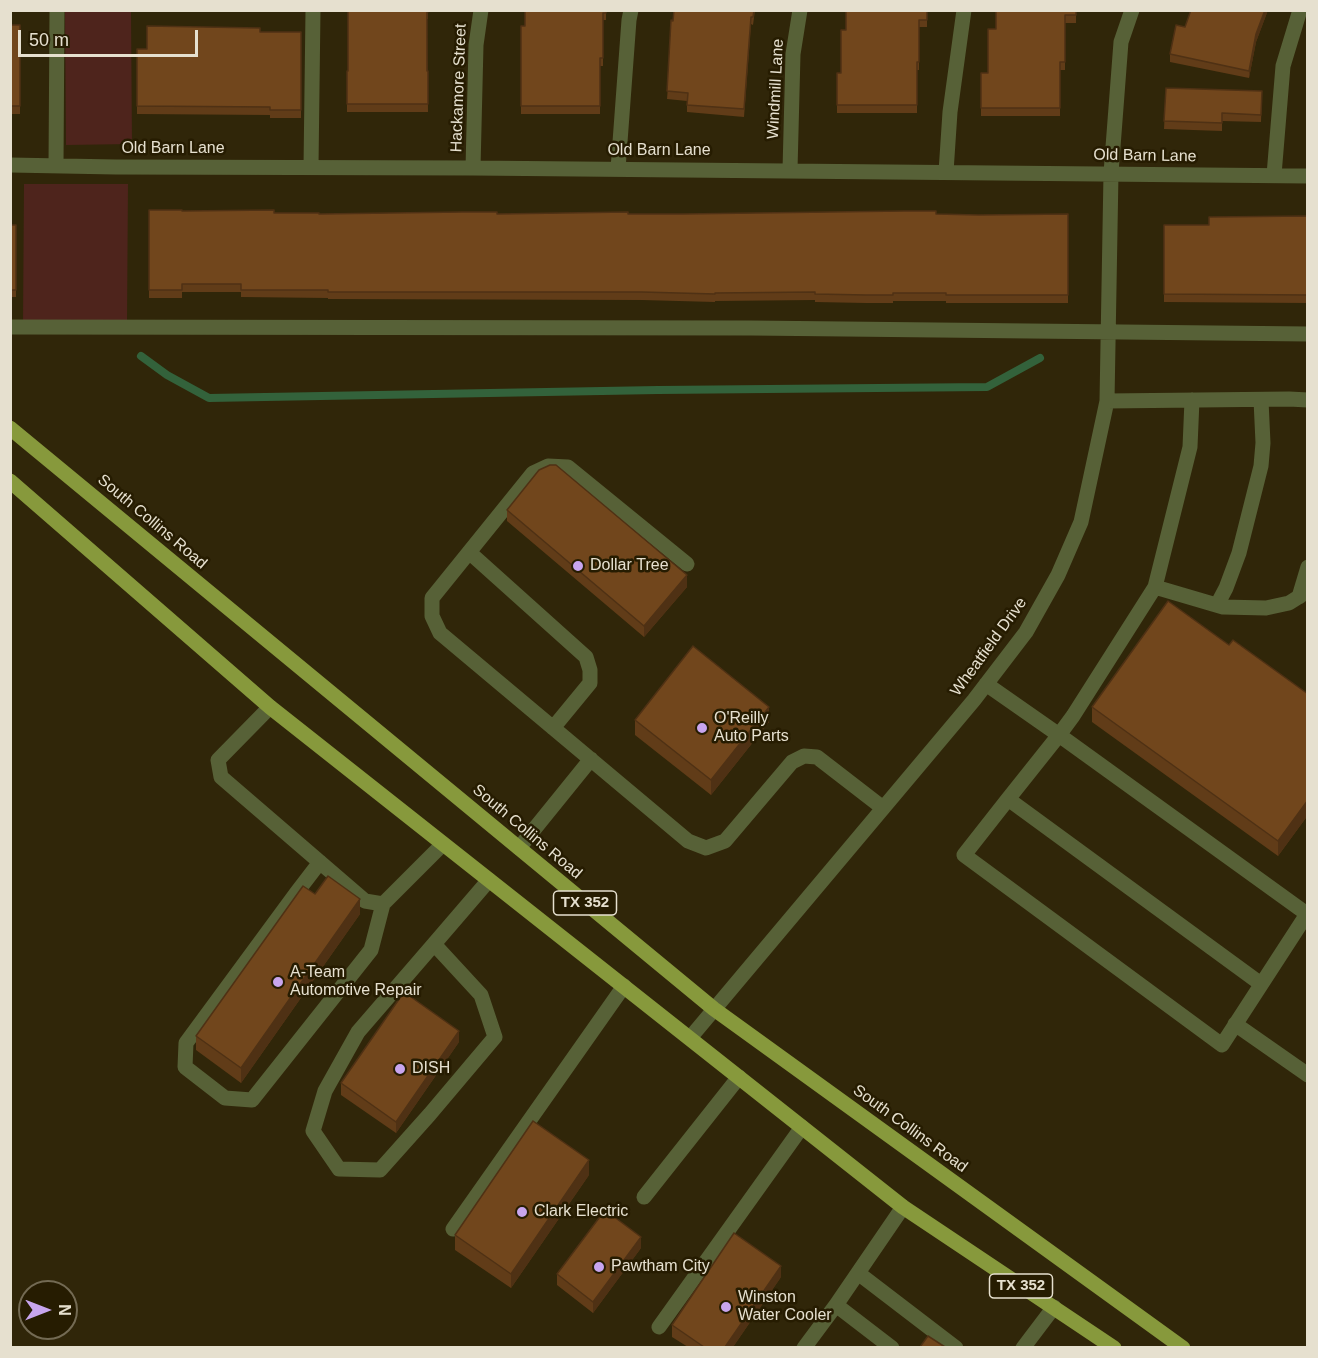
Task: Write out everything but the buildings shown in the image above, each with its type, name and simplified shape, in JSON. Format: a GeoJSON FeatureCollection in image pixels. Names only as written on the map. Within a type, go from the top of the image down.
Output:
{"type":"FeatureCollection","features":[{"type":"Feature","properties":{"kind":"main road","name":"South Collins Road"},"geometry":{"type":"LineString","coordinates":[[10,429],[714,1009],[1183,1347]]}},
{"type":"Feature","properties":{"kind":"main road","name":"TX 352"},"geometry":{"type":"LineString","coordinates":[[10,481],[270,707],[903,1207],[1114,1347]]}},
{"type":"Feature","properties":{"kind":"street"},"geometry":{"type":"LineString","coordinates":[[56,166],[57,10]]}},
{"type":"Feature","properties":{"kind":"street"},"geometry":{"type":"LineString","coordinates":[[311,167],[313,10]]}},
{"type":"Feature","properties":{"kind":"street","name":"Hackamore Street"},"geometry":{"type":"LineString","coordinates":[[473,168],[476,45],[481,10]]}},
{"type":"Feature","properties":{"kind":"street"},"geometry":{"type":"LineString","coordinates":[[618,169],[631,10]]}},
{"type":"Feature","properties":{"kind":"street","name":"Windmill Lane"},"geometry":{"type":"LineString","coordinates":[[790,170],[793,54],[800,10]]}},
{"type":"Feature","properties":{"kind":"street"},"geometry":{"type":"LineString","coordinates":[[946,172],[950,112],[964,10]]}},
{"type":"Feature","properties":{"kind":"street","name":"Wheatfield Drive"},"geometry":{"type":"LineString","coordinates":[[690,1038],[986,684],[1026,632],[1058,575],[1081,522],[1107,401],[1112,173],[1121,42],[1132,10]]}},
{"type":"Feature","properties":{"kind":"street"},"geometry":{"type":"LineString","coordinates":[[1274,175],[1283,66],[1300,10]]}},
{"type":"Feature","properties":{"kind":"street","name":"Old Barn Lane"},"geometry":{"type":"LineString","coordinates":[[10,165],[1308,176]]}},
{"type":"Feature","properties":{"kind":"street"},"geometry":{"type":"LineString","coordinates":[[10,327],[751,328],[1308,334]]}},
{"type":"Feature","properties":{"kind":"street"},"geometry":{"type":"LineString","coordinates":[[986,684],[1059,735],[1307,915],[1222,1045],[964,855],[1059,735],[1073,716],[1155,586],[1190,447],[1192,400]]}},
{"type":"Feature","properties":{"kind":"street"},"geometry":{"type":"LineString","coordinates":[[1217,605],[1227,588],[1239,553],[1261,466],[1263,443],[1261,400]]}},
{"type":"Feature","properties":{"kind":"street"},"geometry":{"type":"LineString","coordinates":[[1107,401],[1308,400]]}},
{"type":"Feature","properties":{"kind":"street"},"geometry":{"type":"LineString","coordinates":[[687,564],[568,467],[548,466],[533,473],[432,598],[432,616],[440,633],[688,841],[706,848],[725,841],[792,762],[804,756],[817,757],[883,808]]}},
{"type":"Feature","properties":{"kind":"street"},"geometry":{"type":"LineString","coordinates":[[469,552],[586,657],[590,670],[590,683],[554,728]]}},
{"type":"Feature","properties":{"kind":"street"},"geometry":{"type":"LineString","coordinates":[[1155,586],[1223,607],[1266,608],[1289,603],[1303,594],[1308,567]]}},
{"type":"Feature","properties":{"kind":"street"},"geometry":{"type":"LineString","coordinates":[[270,707],[218,760],[221,777],[365,901],[383,904]]}},
{"type":"Feature","properties":{"kind":"street"},"geometry":{"type":"LineString","coordinates":[[519,848],[591,759]]}},
{"type":"Feature","properties":{"kind":"street"},"geometry":{"type":"LineString","coordinates":[[1008,799],[1261,984]]}},
{"type":"Feature","properties":{"kind":"street"},"geometry":{"type":"LineString","coordinates":[[320,862],[186,1043],[185,1067],[225,1098],[252,1100],[371,950],[383,904],[443,844]]}},
{"type":"Feature","properties":{"kind":"street"},"geometry":{"type":"LineString","coordinates":[[434,944],[481,994],[495,1036],[380,1170],[339,1169],[313,1131],[325,1091],[358,1032],[489,880]]}},
{"type":"Feature","properties":{"kind":"street"},"geometry":{"type":"LineString","coordinates":[[453,1228],[624,986]]}},
{"type":"Feature","properties":{"kind":"street"},"geometry":{"type":"LineString","coordinates":[[1234,1024],[1308,1075]]}},
{"type":"Feature","properties":{"kind":"street"},"geometry":{"type":"LineString","coordinates":[[644,1197],[739,1077]]}},
{"type":"Feature","properties":{"kind":"street"},"geometry":{"type":"LineString","coordinates":[[659,1327],[802,1127]]}},
{"type":"Feature","properties":{"kind":"street"},"geometry":{"type":"LineString","coordinates":[[804,1347],[836,1305],[903,1207]]}},
{"type":"Feature","properties":{"kind":"street"},"geometry":{"type":"LineString","coordinates":[[858,1273],[956,1347]]}},
{"type":"Feature","properties":{"kind":"street"},"geometry":{"type":"LineString","coordinates":[[836,1305],[892,1347]]}},
{"type":"Feature","properties":{"kind":"street"},"geometry":{"type":"LineString","coordinates":[[1023,1347],[1054,1307]]}},
{"type":"Feature","properties":{"kind":"shaded area"},"geometry":{"type":"Polygon","coordinates":[[[65,11],[131,11],[132,144],[66,145],[65,11]]]}},
{"type":"Feature","properties":{"kind":"shaded area"},"geometry":{"type":"Polygon","coordinates":[[[24,184],[128,184],[127,323],[23,323],[24,184]]]}},
{"type":"Feature","properties":{"kind":"waterway"},"geometry":{"type":"LineString","coordinates":[[141,356],[167,375],[209,398],[987,387],[1040,358]]}},
{"type":"Feature","properties":{"kind":"place","name":"Dollar Tree"},"geometry":{"type":"Point","coordinates":[578,566]}},
{"type":"Feature","properties":{"kind":"place","name":"O'Reilly Auto Parts"},"geometry":{"type":"Point","coordinates":[702,728]}},
{"type":"Feature","properties":{"kind":"place","name":"A-Team Automotive Repair"},"geometry":{"type":"Point","coordinates":[278,982]}},
{"type":"Feature","properties":{"kind":"place","name":"DISH"},"geometry":{"type":"Point","coordinates":[400,1069]}},
{"type":"Feature","properties":{"kind":"place","name":"Clark Electric"},"geometry":{"type":"Point","coordinates":[522,1212]}},
{"type":"Feature","properties":{"kind":"place","name":"Pawtham City"},"geometry":{"type":"Point","coordinates":[599,1267]}},
{"type":"Feature","properties":{"kind":"place","name":"Winston Water Cooler"},"geometry":{"type":"Point","coordinates":[726,1307]}}]}
